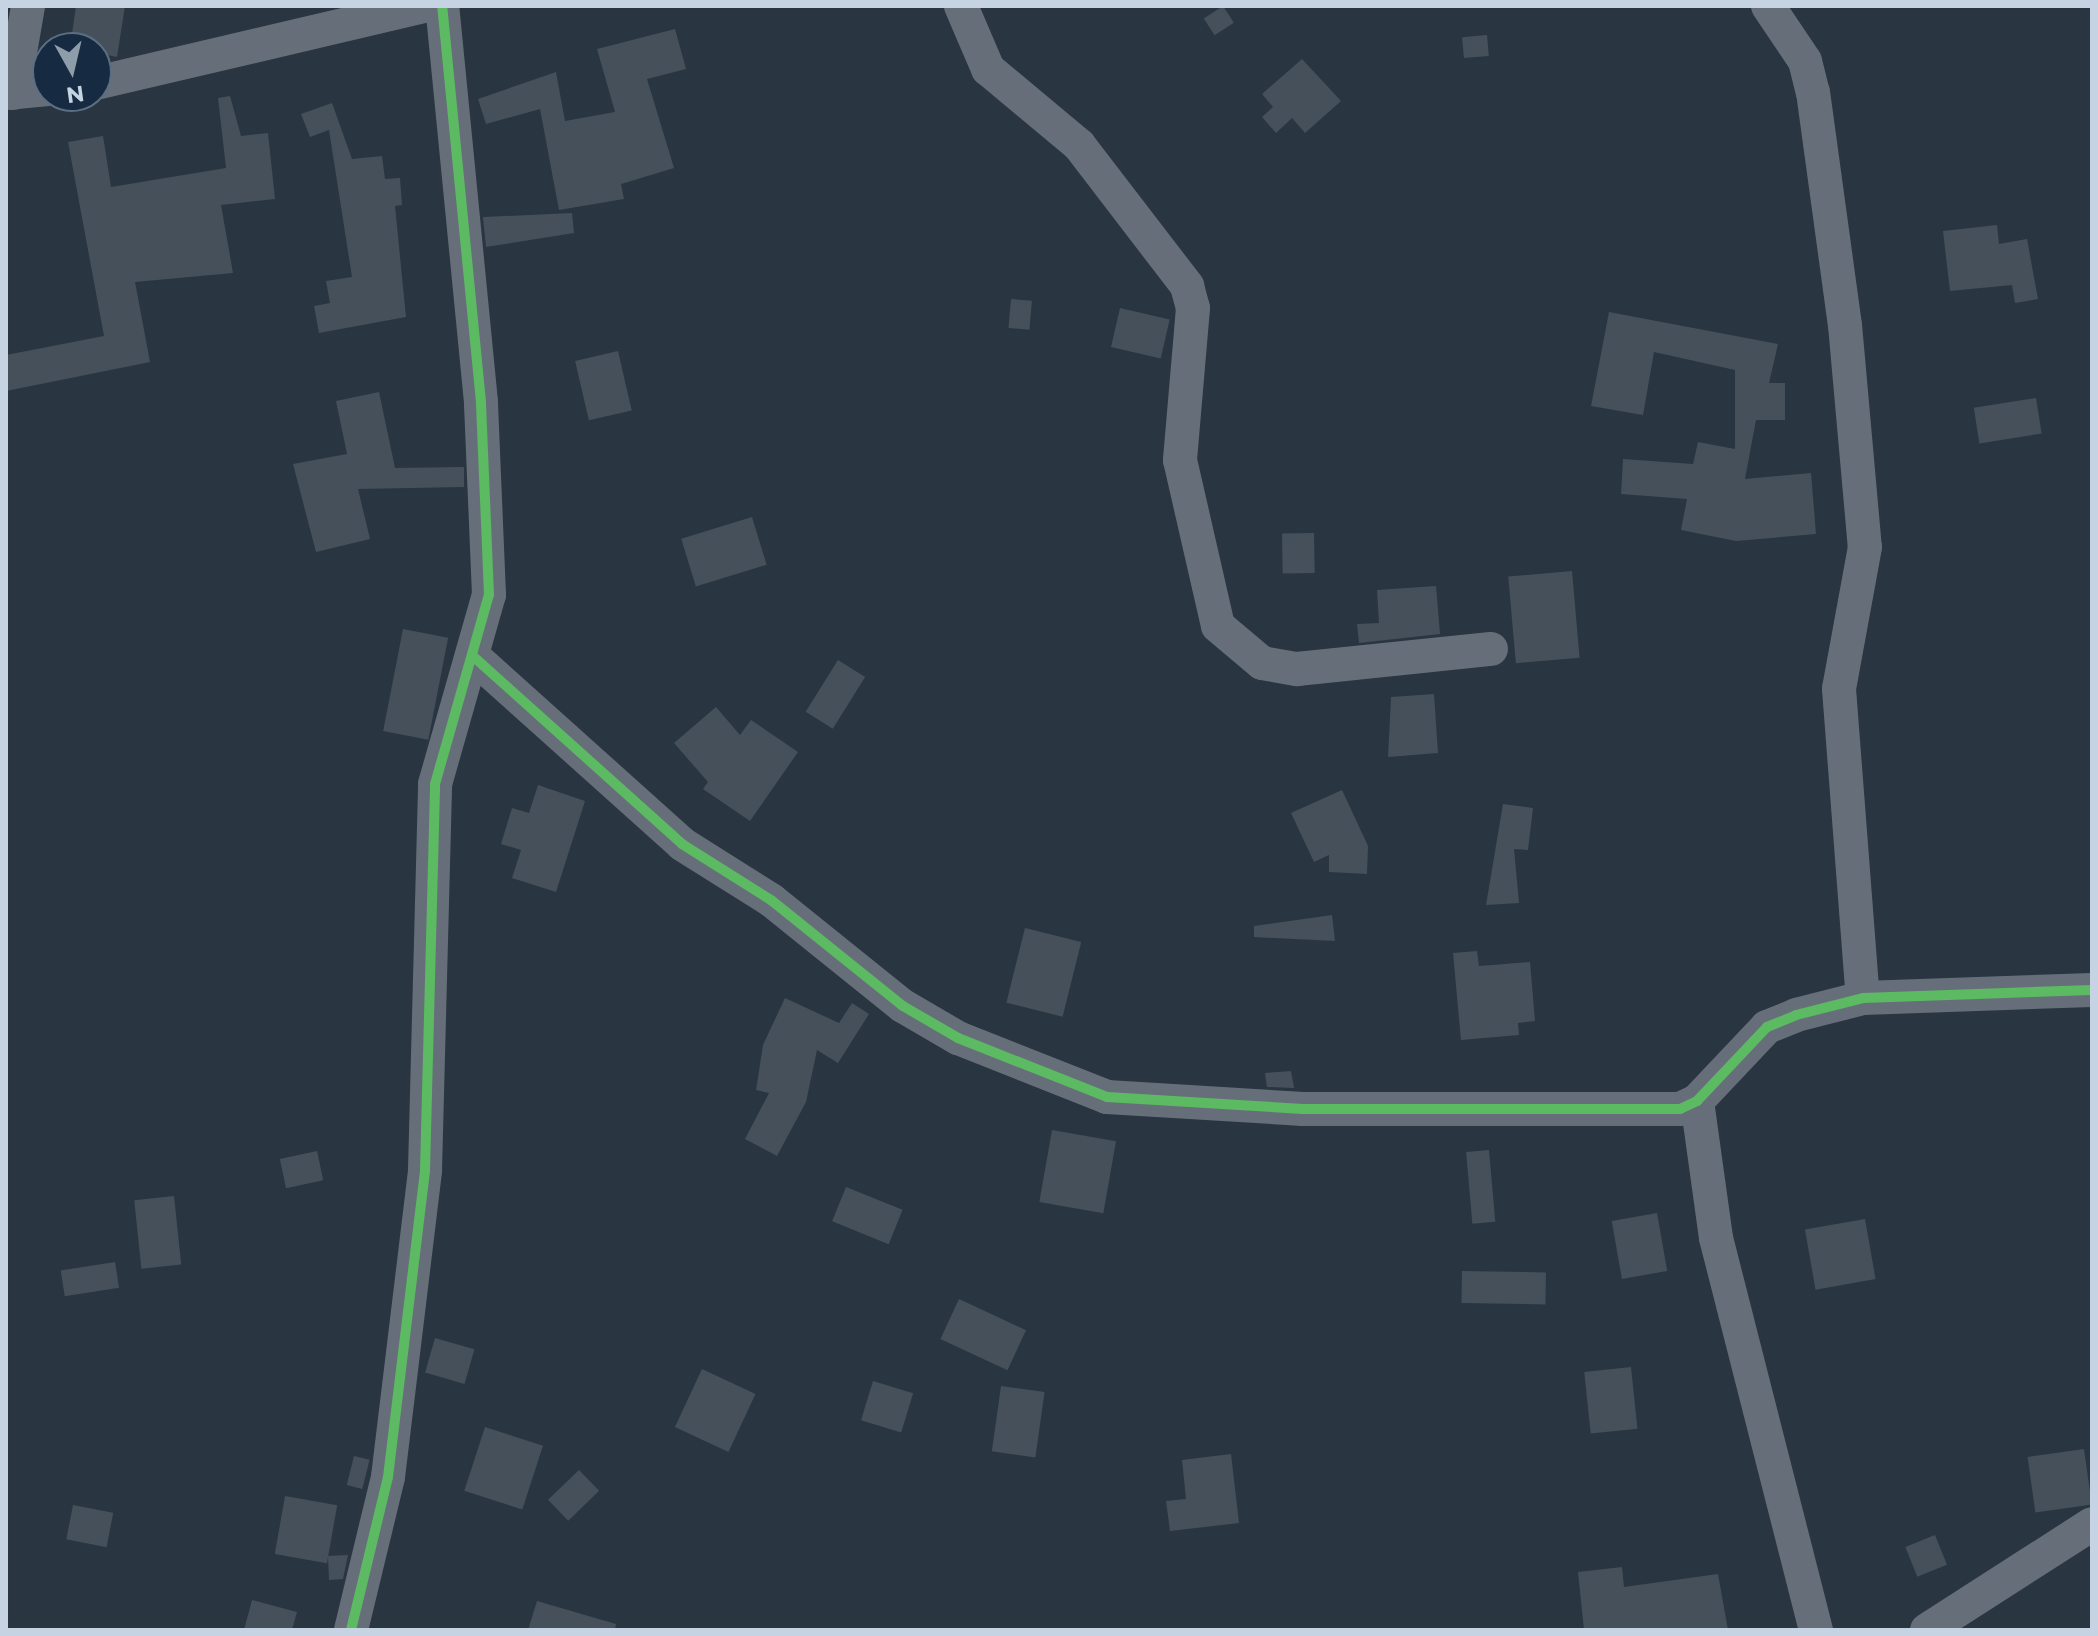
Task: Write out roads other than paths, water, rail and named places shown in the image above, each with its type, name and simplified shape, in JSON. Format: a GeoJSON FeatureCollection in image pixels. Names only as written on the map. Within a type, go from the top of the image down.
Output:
{"type":"FeatureCollection","features":[{"type":"Feature","properties":{"kind":"street"},"geometry":{"type":"LineString","coordinates":[[28,6],[10,76],[32,84]]}},
{"type":"Feature","properties":{"kind":"street"},"geometry":{"type":"LineString","coordinates":[[112,79],[424,6]]}},
{"type":"Feature","properties":{"kind":"street"},"geometry":{"type":"LineString","coordinates":[[351,1630],[388,1477],[425,1170],[435,784],[451,712],[475,658],[492,549],[442,6]]}},
{"type":"Feature","properties":{"kind":"street"},"geometry":{"type":"LineString","coordinates":[[961,6],[988,69],[1079,145],[1187,286],[1193,308],[1180,460],[1218,626],[1262,663],[1297,669],[1491,649]]}},
{"type":"Feature","properties":{"kind":"street"},"geometry":{"type":"LineString","coordinates":[[1768,6],[1805,61],[1813,92],[1845,325],[1865,547],[1839,689],[1863,998]]}},
{"type":"Feature","properties":{"kind":"street"},"geometry":{"type":"LineString","coordinates":[[475,658],[672,835],[771,900],[903,1006],[958,1038],[1107,1097],[1177,1106],[1566,1112],[1680,1109],[1697,1101],[1767,1027],[1863,998],[2092,990]]}},
{"type":"Feature","properties":{"kind":"street"},"geometry":{"type":"LineString","coordinates":[[1697,1101],[1716,1238],[1816,1630]]}},
{"type":"Feature","properties":{"kind":"street"},"geometry":{"type":"LineString","coordinates":[[1927,1630],[2092,1524]]}}]}
